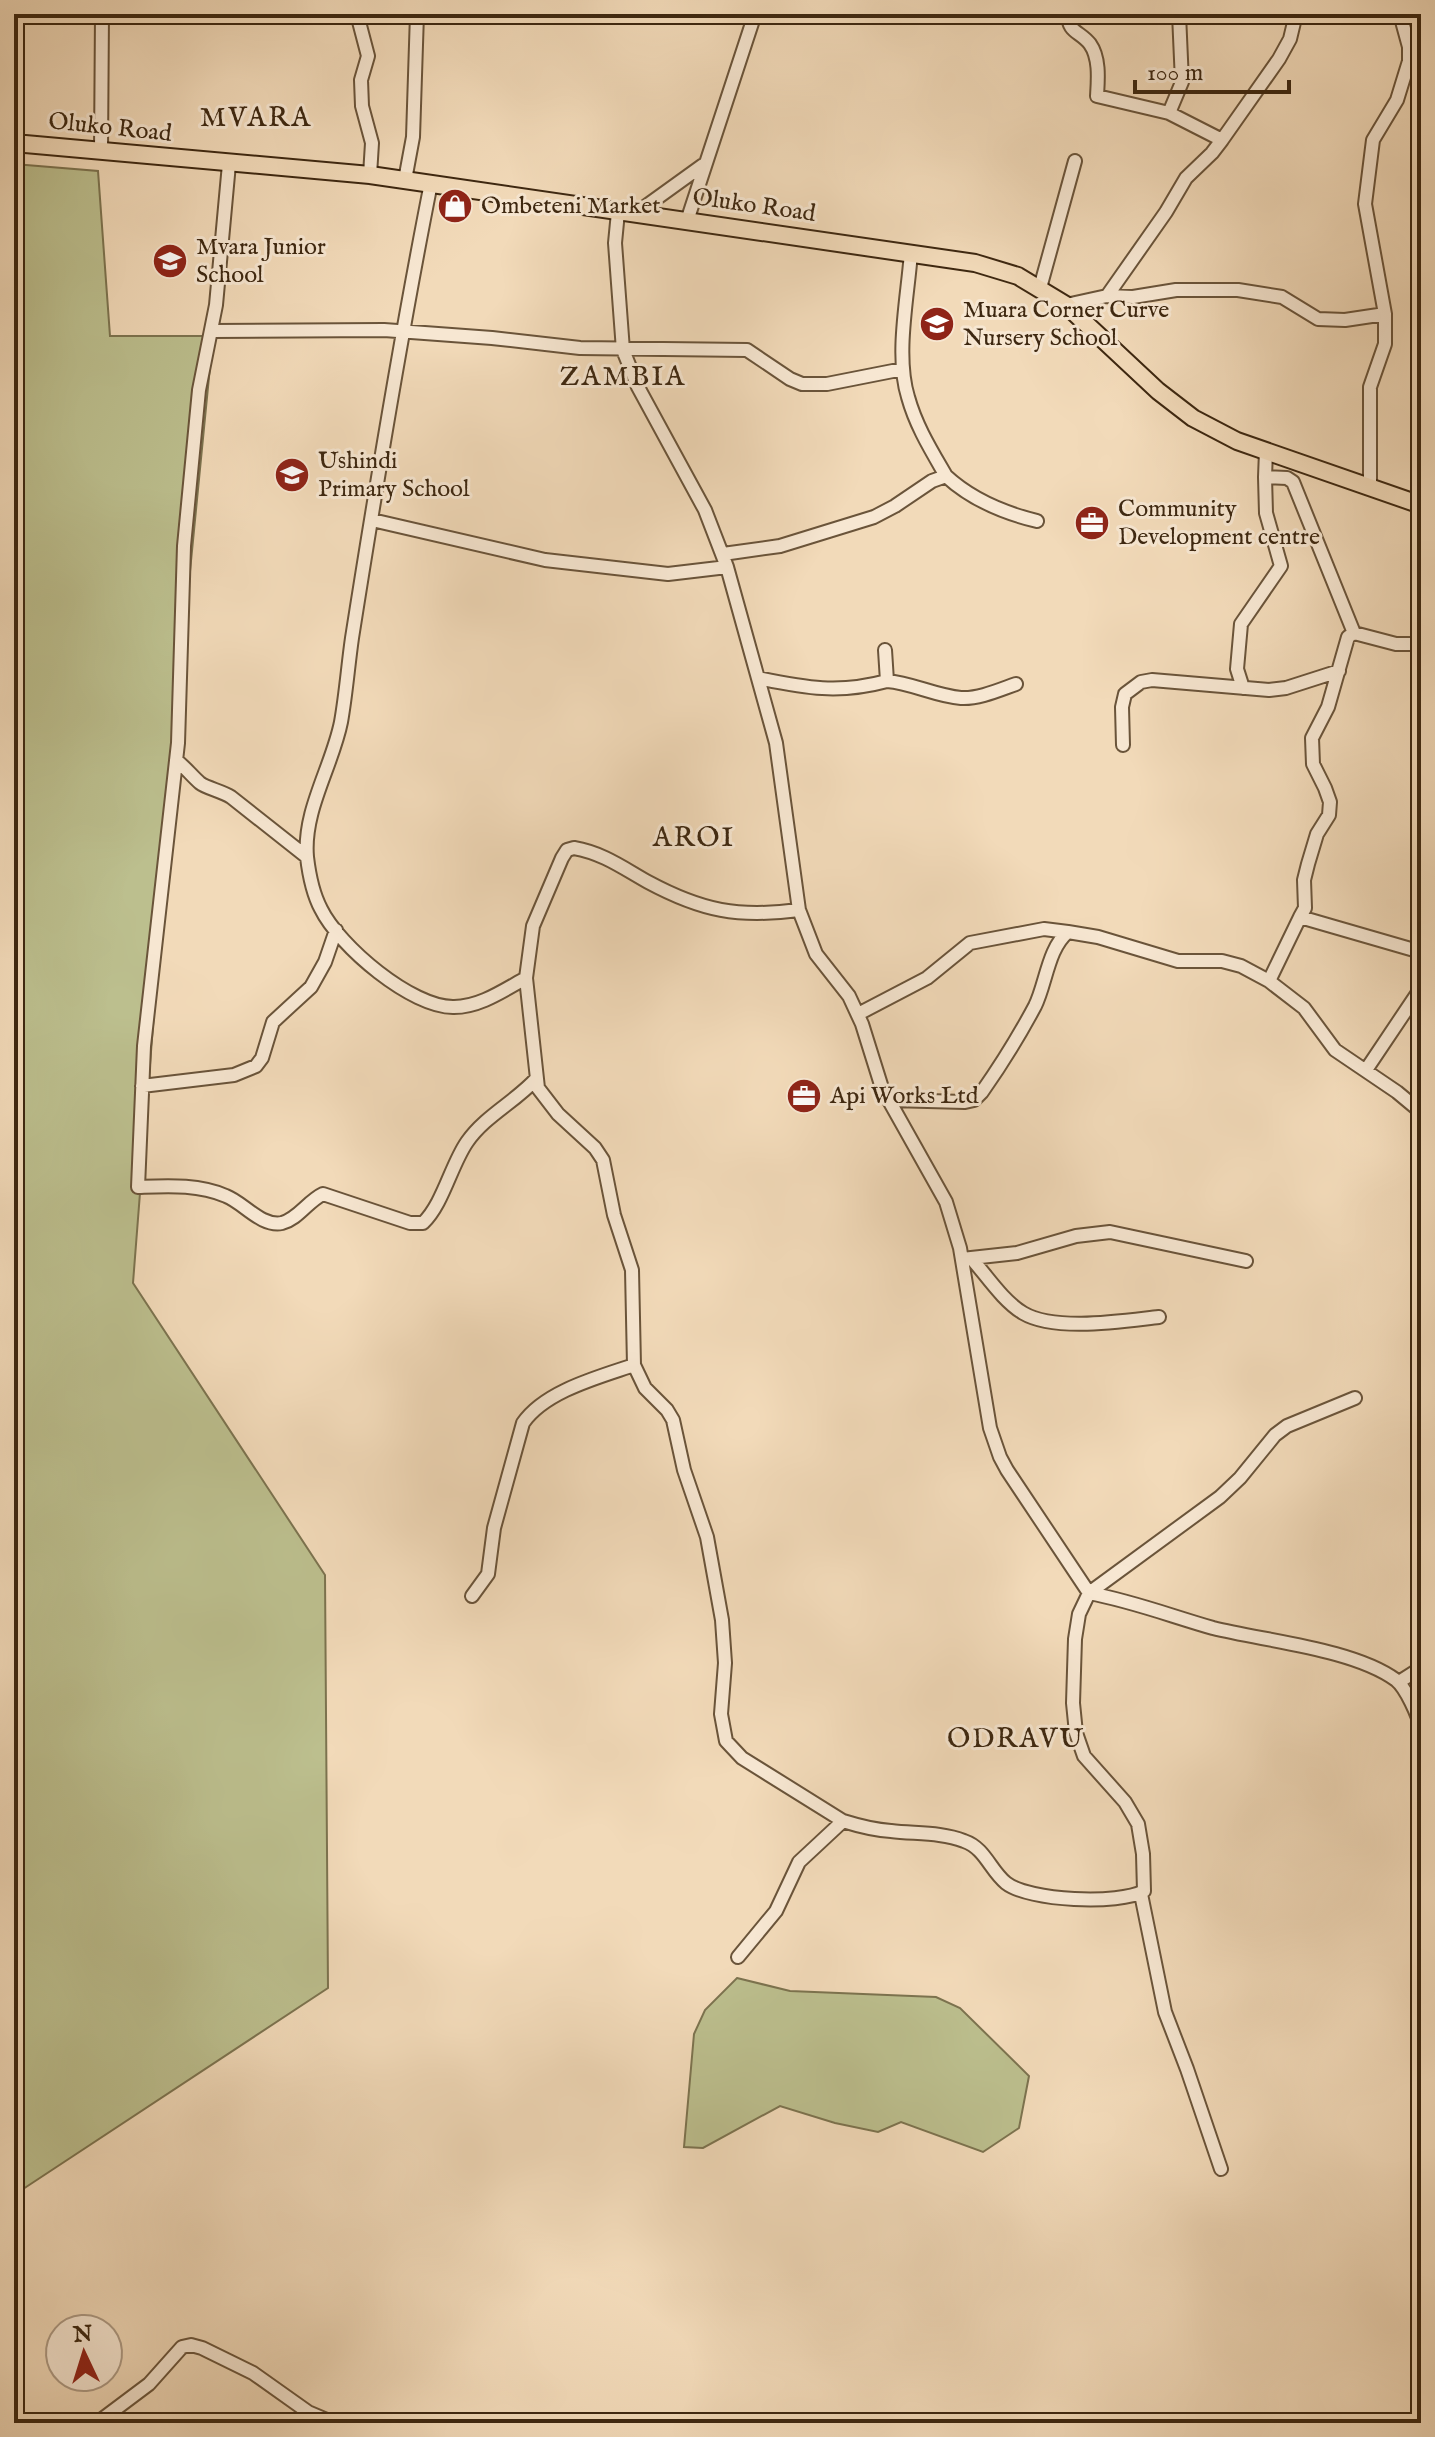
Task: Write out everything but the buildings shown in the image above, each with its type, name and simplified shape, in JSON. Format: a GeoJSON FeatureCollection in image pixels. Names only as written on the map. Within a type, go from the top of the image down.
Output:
{"type":"FeatureCollection","features":[{"type":"Feature","properties":{"kind":"main road","name":"Oluko Road"},"geometry":{"type":"LineString","coordinates":[[14,143],[370,175],[975,263],[1018,276],[1066,305],[1118,356],[1193,418],[1237,441],[1421,505]]}},
{"type":"Feature","properties":{"kind":"street"},"geometry":{"type":"LineString","coordinates":[[101,150],[102,14]]}},
{"type":"Feature","properties":{"kind":"street"},"geometry":{"type":"LineString","coordinates":[[357,14],[368,56],[361,80],[362,106],[372,143],[370,175]]}},
{"type":"Feature","properties":{"kind":"street"},"geometry":{"type":"LineString","coordinates":[[405,180],[413,137],[417,14]]}},
{"type":"Feature","properties":{"kind":"street"},"geometry":{"type":"LineString","coordinates":[[687,221],[755,14]]}},
{"type":"Feature","properties":{"kind":"street"},"geometry":{"type":"LineString","coordinates":[[1068,14],[1068,24],[1092,46],[1096,56],[1097,96],[1169,113],[1222,140]]}},
{"type":"Feature","properties":{"kind":"street"},"geometry":{"type":"LineString","coordinates":[[1169,113],[1182,82],[1179,14]]}},
{"type":"Feature","properties":{"kind":"street"},"geometry":{"type":"LineString","coordinates":[[1107,296],[1186,178],[1212,153],[1279,59],[1290,39],[1296,14]]}},
{"type":"Feature","properties":{"kind":"street"},"geometry":{"type":"LineString","coordinates":[[1370,486],[1370,387],[1385,344],[1385,314],[1365,204],[1373,140],[1397,100],[1409,61],[1409,47],[1400,14]]}},
{"type":"Feature","properties":{"kind":"street"},"geometry":{"type":"LineString","coordinates":[[1040,288],[1075,161]]}},
{"type":"Feature","properties":{"kind":"street"},"geometry":{"type":"LineString","coordinates":[[705,163],[626,213],[615,243],[623,350],[638,387],[705,510],[723,554],[776,743],[799,910],[816,954],[835,975],[858,1014],[873,1065],[946,1202],[967,1259],[978,1360],[995,1444],[1007,1470],[1089,1593],[1128,1600],[1211,1627],[1340,1656],[1380,1670],[1399,1682],[1419,1714],[1421,1728]]}},
{"type":"Feature","properties":{"kind":"street"},"geometry":{"type":"LineString","coordinates":[[229,164],[212,331],[199,390],[184,546],[176,760],[142,1086],[138,1187],[205,1189],[226,1195],[260,1218],[276,1224],[291,1219],[323,1194],[417,1224],[427,1219],[459,1156],[477,1130],[536,1079]]}},
{"type":"Feature","properties":{"kind":"street"},"geometry":{"type":"LineString","coordinates":[[431,183],[403,331],[341,723],[317,795],[307,841],[307,857],[322,911],[336,930],[387,978],[435,1004],[467,1006],[526,978]]}},
{"type":"Feature","properties":{"kind":"street"},"geometry":{"type":"LineString","coordinates":[[911,252],[903,369],[917,425],[946,476],[986,503],[1037,521]]}},
{"type":"Feature","properties":{"kind":"street"},"geometry":{"type":"LineString","coordinates":[[1066,305],[1107,296],[1133,297],[1176,290],[1238,290],[1282,297],[1318,319],[1345,320],[1385,314]]}},
{"type":"Feature","properties":{"kind":"street"},"geometry":{"type":"LineString","coordinates":[[212,331],[403,331],[623,350],[747,350],[802,384],[827,384],[903,369]]}},
{"type":"Feature","properties":{"kind":"street"},"geometry":{"type":"LineString","coordinates":[[1243,688],[1237,669],[1241,624],[1281,566],[1266,513],[1266,451]]}},
{"type":"Feature","properties":{"kind":"street"},"geometry":{"type":"LineString","coordinates":[[723,554],[780,546],[874,517],[932,481],[946,476]]}},
{"type":"Feature","properties":{"kind":"street"},"geometry":{"type":"LineString","coordinates":[[1265,477],[1287,478],[1293,482],[1354,633]]}},
{"type":"Feature","properties":{"kind":"street"},"geometry":{"type":"LineString","coordinates":[[372,520],[545,560],[668,574],[727,567]]}},
{"type":"Feature","properties":{"kind":"street"},"geometry":{"type":"LineString","coordinates":[[1269,981],[1305,908],[1304,880],[1308,864],[1317,834],[1329,815],[1330,802],[1313,764],[1312,738],[1328,707],[1348,637],[1354,633],[1396,644],[1421,644]]}},
{"type":"Feature","properties":{"kind":"street"},"geometry":{"type":"LineString","coordinates":[[885,650],[887,681]]}},
{"type":"Feature","properties":{"kind":"street"},"geometry":{"type":"LineString","coordinates":[[1123,745],[1122,707],[1125,694],[1141,682],[1152,680],[1269,690],[1286,688],[1339,671]]}},
{"type":"Feature","properties":{"kind":"street"},"geometry":{"type":"LineString","coordinates":[[758,678],[821,690],[847,690],[887,681],[962,698],[991,693],[1016,684]]}},
{"type":"Feature","properties":{"kind":"street"},"geometry":{"type":"LineString","coordinates":[[176,760],[201,784],[219,789],[231,797],[307,857]]}},
{"type":"Feature","properties":{"kind":"street"},"geometry":{"type":"LineString","coordinates":[[799,910],[771,914],[727,913],[668,892],[624,866],[574,848],[567,850],[562,858],[533,926],[526,978],[536,1079],[541,1095],[595,1148],[603,1160],[614,1215],[632,1270],[634,1365],[645,1388],[673,1420],[684,1470],[707,1537],[722,1620],[725,1663],[721,1714],[726,1741],[742,1758],[843,1821],[890,1831],[962,1840],[981,1851],[1005,1882],[1020,1890],[1077,1899],[1141,1894]]}},
{"type":"Feature","properties":{"kind":"street"},"geometry":{"type":"LineString","coordinates":[[1300,917],[1421,952]]}},
{"type":"Feature","properties":{"kind":"street"},"geometry":{"type":"LineString","coordinates":[[858,1014],[927,978],[970,943],[1044,929],[1098,937],[1178,961],[1222,961],[1241,966],[1269,981],[1304,1008],[1335,1050],[1421,1112]]}},
{"type":"Feature","properties":{"kind":"street"},"geometry":{"type":"LineString","coordinates":[[142,1086],[234,1075],[256,1066],[262,1058],[273,1022],[311,987],[325,962],[336,930]]}},
{"type":"Feature","properties":{"kind":"street"},"geometry":{"type":"LineString","coordinates":[[890,1100],[974,1100],[1035,1006],[1056,948],[1068,932]]}},
{"type":"Feature","properties":{"kind":"street"},"geometry":{"type":"LineString","coordinates":[[1366,1070],[1421,988]]}},
{"type":"Feature","properties":{"kind":"street"},"geometry":{"type":"LineString","coordinates":[[967,1259],[1017,1253],[1076,1236],[1110,1232],[1246,1261]]}},
{"type":"Feature","properties":{"kind":"street"},"geometry":{"type":"LineString","coordinates":[[967,1259],[1012,1304],[1029,1316],[1090,1323],[1159,1317]]}},
{"type":"Feature","properties":{"kind":"street"},"geometry":{"type":"LineString","coordinates":[[472,1596],[488,1574],[501,1497],[523,1423],[530,1412],[588,1381],[634,1365]]}},
{"type":"Feature","properties":{"kind":"street"},"geometry":{"type":"LineString","coordinates":[[1221,2169],[1165,2012],[1141,1894],[1145,1884],[1138,1824],[1125,1802],[1084,1756],[1076,1733],[1073,1703],[1079,1614],[1089,1593],[1220,1497],[1275,1435],[1287,1426],[1355,1398]]}},
{"type":"Feature","properties":{"kind":"street"},"geometry":{"type":"LineString","coordinates":[[1399,1682],[1421,1668]]}},
{"type":"Feature","properties":{"kind":"street"},"geometry":{"type":"LineString","coordinates":[[738,1957],[776,1911],[799,1862],[843,1821]]}},
{"type":"Feature","properties":{"kind":"street"},"geometry":{"type":"LineString","coordinates":[[97,2423],[149,2384],[182,2347],[191,2345],[253,2373],[308,2412],[334,2423]]}},
{"type":"Feature","properties":{"kind":"green space"},"geometry":{"type":"Polygon","coordinates":[[[14,164],[98,171],[110,336],[213,336],[182,653],[133,1283],[325,1575],[328,1988],[14,2195],[14,164]]]}},
{"type":"Feature","properties":{"kind":"green space"},"geometry":{"type":"Polygon","coordinates":[[[737,1978],[790,1991],[936,1997],[960,2008],[1029,2076],[1019,2128],[983,2152],[901,2122],[878,2132],[780,2106],[703,2148],[684,2147],[694,2034],[705,2010],[737,1978]]]}},
{"type":"Feature","properties":{"kind":"place","name":"Ombeteni Market"},"geometry":{"type":"Point","coordinates":[455,206]}},
{"type":"Feature","properties":{"kind":"place","name":"Mvara Junior School"},"geometry":{"type":"Point","coordinates":[170,261]}},
{"type":"Feature","properties":{"kind":"place","name":"Muara Corner Curve Nursery School"},"geometry":{"type":"Point","coordinates":[937,324]}},
{"type":"Feature","properties":{"kind":"place","name":"Ushindi Primary School"},"geometry":{"type":"Point","coordinates":[292,475]}},
{"type":"Feature","properties":{"kind":"place","name":"Community Development centre"},"geometry":{"type":"Point","coordinates":[1092,523]}},
{"type":"Feature","properties":{"kind":"place","name":"Api Works Ltd"},"geometry":{"type":"Point","coordinates":[804,1096]}},
{"type":"Feature","properties":{"kind":"district","name":"MVARA"},"geometry":{"type":"Point","coordinates":[256,118]}},
{"type":"Feature","properties":{"kind":"district","name":"ZAMBIA"},"geometry":{"type":"Point","coordinates":[623,377]}},
{"type":"Feature","properties":{"kind":"district","name":"AROI"},"geometry":{"type":"Point","coordinates":[694,838]}},
{"type":"Feature","properties":{"kind":"district","name":"ODRAVU"},"geometry":{"type":"Point","coordinates":[1016,1739]}}]}
